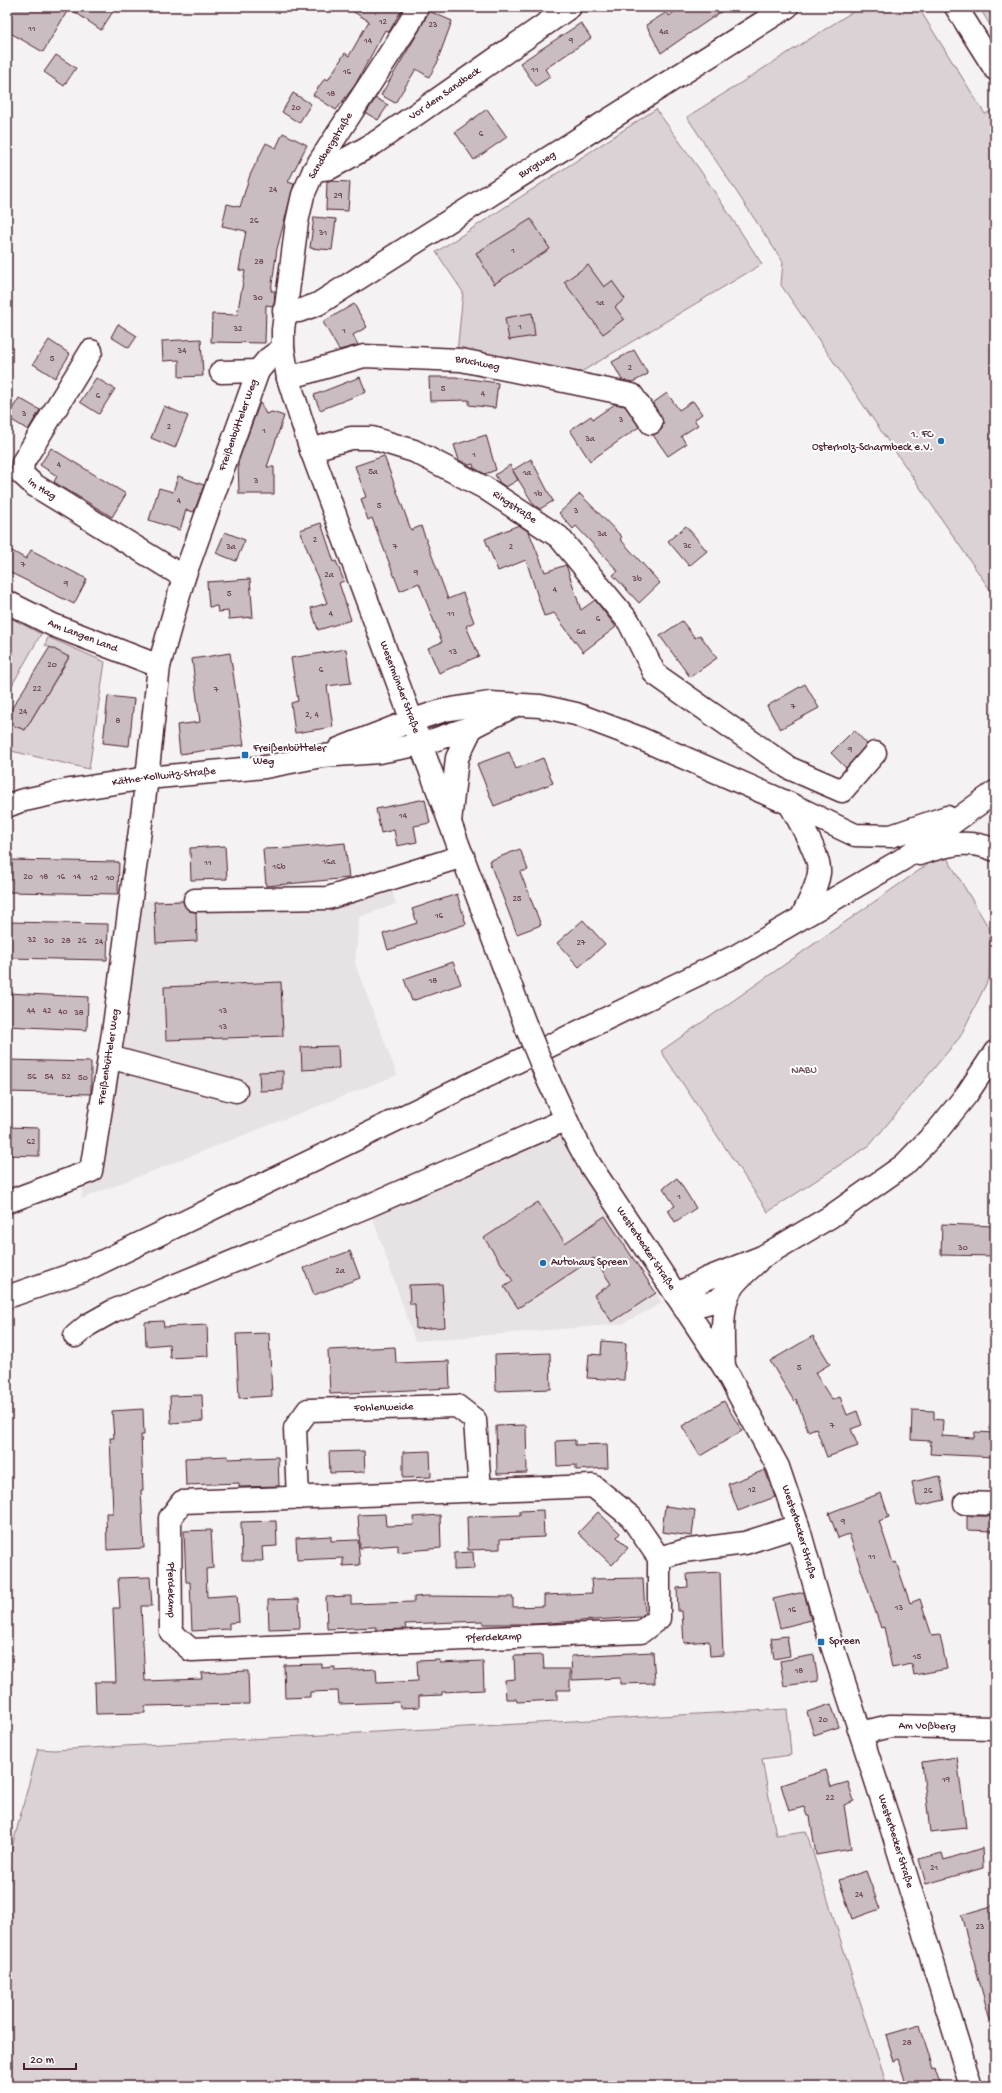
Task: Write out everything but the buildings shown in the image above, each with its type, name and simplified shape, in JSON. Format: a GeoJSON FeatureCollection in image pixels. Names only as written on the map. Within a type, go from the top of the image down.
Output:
{"type":"FeatureCollection","features":[{"type":"Feature","properties":{"kind":"street","name":"Sandbergstraße"},"geometry":{"type":"LineString","coordinates":[[283,348],[284,311],[297,222],[303,195],[314,170],[408,24],[417,7]]}},
{"type":"Feature","properties":{"kind":"street","name":"Vor dem Sandbeck"},"geometry":{"type":"LineString","coordinates":[[314,170],[330,168],[375,143],[570,7]]}},
{"type":"Feature","properties":{"kind":"street","name":"Burgweg"},"geometry":{"type":"LineString","coordinates":[[284,311],[299,311],[318,304],[786,7]]}},
{"type":"Feature","properties":{"kind":"street"},"geometry":{"type":"LineString","coordinates":[[956,7],[995,69]]}},
{"type":"Feature","properties":{"kind":"street","name":"Freißenbütteler Weg"},"geometry":{"type":"LineString","coordinates":[[7,1202],[91,1172],[109,1057],[147,778],[159,666],[184,576],[258,371],[268,359],[283,348]]}},
{"type":"Feature","properties":{"kind":"street","name":"Wesermünder Straße"},"geometry":{"type":"LineString","coordinates":[[283,348],[288,378],[312,450],[525,1024]]}},
{"type":"Feature","properties":{"kind":"street","name":"Im Hag"},"geometry":{"type":"LineString","coordinates":[[91,351],[23,462],[22,474],[34,485],[184,576]]}},
{"type":"Feature","properties":{"kind":"street","name":"Bruchweg"},"geometry":{"type":"LineString","coordinates":[[288,378],[364,356],[461,360],[632,395],[651,423]]}},
{"type":"Feature","properties":{"kind":"street"},"geometry":{"type":"LineString","coordinates":[[221,372],[258,371]]}},
{"type":"Feature","properties":{"kind":"street","name":"Ringstraße"},"geometry":{"type":"LineString","coordinates":[[312,450],[351,438],[372,438],[414,451],[485,488],[559,537],[629,622],[654,674],[789,768],[842,792],[875,753]]}},
{"type":"Feature","properties":{"kind":"street","name":"Am Langen Land"},"geometry":{"type":"LineString","coordinates":[[7,602],[53,625],[159,666]]}},
{"type":"Feature","properties":{"kind":"street","name":"Käthe-Kollwitz-Straße"},"geometry":{"type":"LineString","coordinates":[[322,756],[413,720],[445,710],[490,703],[514,706],[540,706],[576,714],[637,737],[790,804],[854,835],[891,836],[973,808]]}},
{"type":"Feature","properties":{"kind":"street","name":"Käthe-Kollwitz-Straße"},"geometry":{"type":"LineString","coordinates":[[7,806],[20,801],[70,790],[147,778],[266,767],[322,756],[379,752],[422,744],[472,727],[514,706]]}},
{"type":"Feature","properties":{"kind":"street"},"geometry":{"type":"LineString","coordinates":[[450,822],[457,758],[472,727]]}},
{"type":"Feature","properties":{"kind":"street"},"geometry":{"type":"LineString","coordinates":[[7,1297],[85,1270],[736,956],[903,858],[995,792]]}},
{"type":"Feature","properties":{"kind":"street"},"geometry":{"type":"LineString","coordinates":[[790,804],[816,858],[819,871],[816,883],[802,917]]}},
{"type":"Feature","properties":{"kind":"street"},"geometry":{"type":"LineString","coordinates":[[903,858],[945,846],[968,842],[995,850]]}},
{"type":"Feature","properties":{"kind":"street"},"geometry":{"type":"LineString","coordinates":[[195,900],[328,898],[463,856]]}},
{"type":"Feature","properties":{"kind":"street","name":"Westerbecker Straße"},"geometry":{"type":"LineString","coordinates":[[525,1024],[566,1120],[590,1165],[612,1201],[724,1367],[778,1467],[798,1526],[828,1633],[861,1733],[971,2086]]}},
{"type":"Feature","properties":{"kind":"street"},"geometry":{"type":"LineString","coordinates":[[681,1302],[706,1279],[762,1257],[830,1217],[904,1165],[938,1130],[967,1094],[995,1052]]}},
{"type":"Feature","properties":{"kind":"street"},"geometry":{"type":"LineString","coordinates":[[109,1057],[236,1091]]}},
{"type":"Feature","properties":{"kind":"street"},"geometry":{"type":"LineString","coordinates":[[75,1336],[88,1325],[113,1311],[368,1206],[566,1120]]}},
{"type":"Feature","properties":{"kind":"street"},"geometry":{"type":"LineString","coordinates":[[681,1302],[718,1300],[762,1257]]}},
{"type":"Feature","properties":{"kind":"street"},"geometry":{"type":"LineString","coordinates":[[724,1367],[722,1330],[724,1311],[730,1289]]}},
{"type":"Feature","properties":{"kind":"street","name":"Fohlenweide"},"geometry":{"type":"LineString","coordinates":[[298,1498],[295,1428],[308,1410],[457,1406],[475,1420],[480,1490]]}},
{"type":"Feature","properties":{"kind":"street","name":"Pferdekamp"},"geometry":{"type":"LineString","coordinates":[[593,1486],[631,1517],[659,1558],[659,1618],[641,1632],[191,1650],[171,1632],[170,1518],[182,1502],[298,1498],[593,1486]]}},
{"type":"Feature","properties":{"kind":"street"},"geometry":{"type":"LineString","coordinates":[[965,1503],[995,1504]]}},
{"type":"Feature","properties":{"kind":"street"},"geometry":{"type":"LineString","coordinates":[[659,1558],[683,1551],[745,1543],[798,1526]]}},
{"type":"Feature","properties":{"kind":"street","name":"Am Voßberg"},"geometry":{"type":"LineString","coordinates":[[861,1733],[890,1726],[995,1728]]}},
{"type":"Feature","properties":{"kind":"shaded area"},"geometry":{"type":"Polygon","coordinates":[[[387,871],[396,904],[359,917],[355,964],[397,1075],[81,1199],[131,969],[122,901],[303,896],[387,871]]]}},
{"type":"Feature","properties":{"kind":"shaded area"},"geometry":{"type":"Polygon","coordinates":[[[556,1130],[662,1303],[622,1324],[415,1341],[370,1210],[556,1130]]]}},
{"type":"Feature","properties":{"kind":"green space","name":"1. FC Osterholz-Scharmbeck e.V."},"geometry":{"type":"Polygon","coordinates":[[[860,7],[918,7],[985,114],[995,109],[995,597],[781,285],[783,262],[687,117],[860,7]]]}},
{"type":"Feature","properties":{"kind":"green space"},"geometry":{"type":"Polygon","coordinates":[[[979,7],[995,7],[995,33],[979,7]]]}},
{"type":"Feature","properties":{"kind":"green space"},"geometry":{"type":"Polygon","coordinates":[[[656,109],[700,170],[762,264],[581,372],[457,353],[463,292],[436,252],[656,109]]]}},
{"type":"Feature","properties":{"kind":"green space"},"geometry":{"type":"Polygon","coordinates":[[[7,616],[41,634],[7,694],[7,616]]]}},
{"type":"Feature","properties":{"kind":"green space"},"geometry":{"type":"Polygon","coordinates":[[[48,637],[105,662],[89,769],[7,750],[7,723],[25,730],[69,658],[45,645],[48,637]]]}},
{"type":"Feature","properties":{"kind":"green space","name":"NABU"},"geometry":{"type":"Polygon","coordinates":[[[944,853],[990,930],[989,978],[960,1037],[870,1145],[768,1212],[661,1051],[944,853]]]}},
{"type":"Feature","properties":{"kind":"green space"},"geometry":{"type":"Polygon","coordinates":[[[787,1709],[791,1755],[762,1759],[776,1835],[806,1831],[887,2086],[7,2086],[7,1866],[38,1749],[54,1750],[787,1709]]]}},
{"type":"Feature","properties":{"kind":"place","name":"1. FC Osterholz-Scharmbeck e.V."},"geometry":{"type":"Point","coordinates":[941,441]}},
{"type":"Feature","properties":{"kind":"place","name":"Freißenbütteler Weg"},"geometry":{"type":"Point","coordinates":[245,755]}},
{"type":"Feature","properties":{"kind":"place","name":"Autohaus Spreen"},"geometry":{"type":"Point","coordinates":[543,1263]}},
{"type":"Feature","properties":{"kind":"place","name":"Spreen"},"geometry":{"type":"Point","coordinates":[821,1642]}}]}
